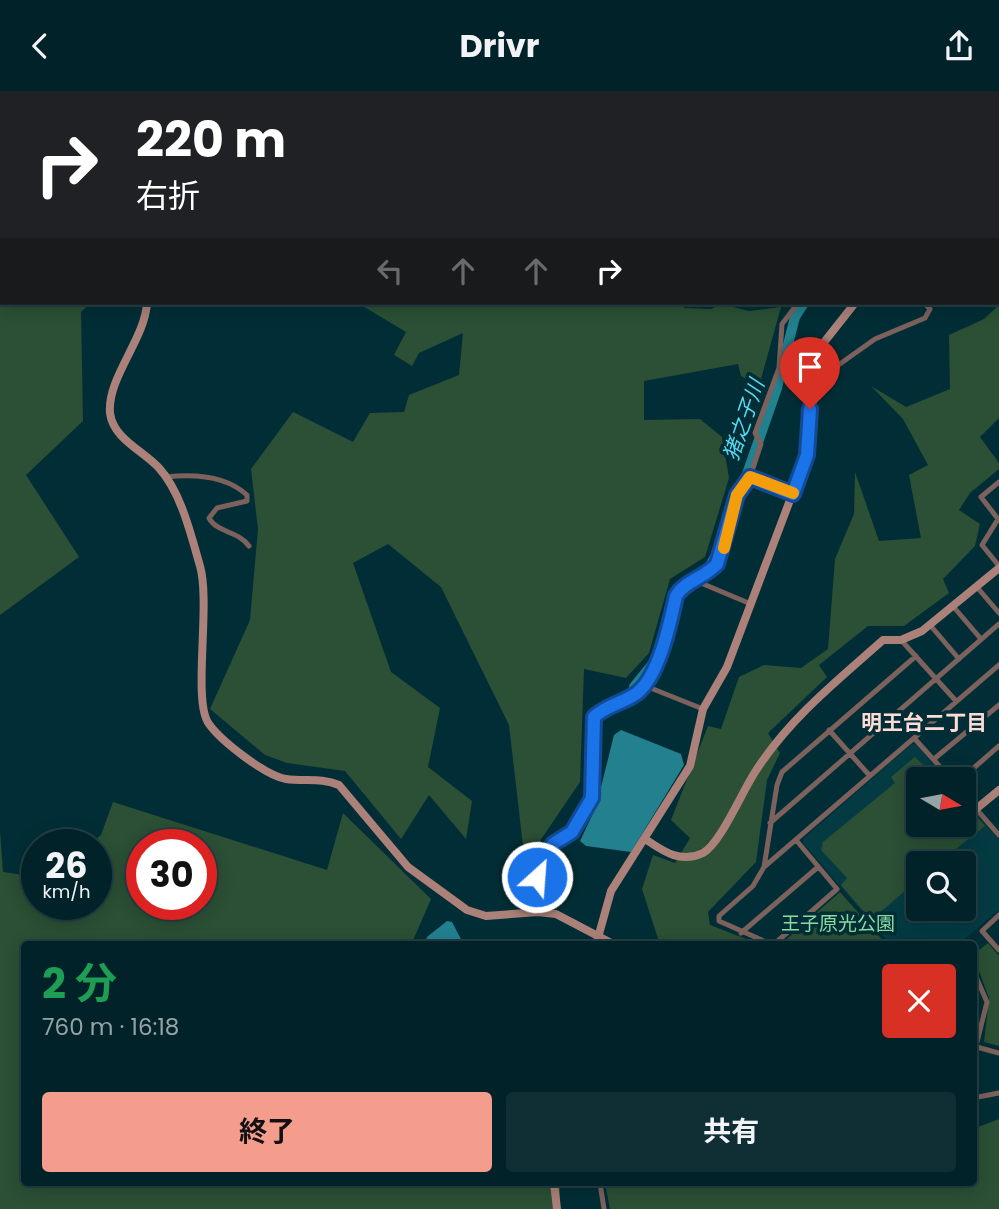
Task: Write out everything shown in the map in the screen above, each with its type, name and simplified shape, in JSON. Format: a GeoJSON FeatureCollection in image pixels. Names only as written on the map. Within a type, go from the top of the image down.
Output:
{"type":"FeatureCollection","features":[{"type":"Feature","properties":{"kind":"street"},"geometry":{"type":"LineString","coordinates":[[147,305],[144,322],[115,390],[110,411],[119,432],[166,477],[203,580],[202,704],[211,727],[274,775],[294,780],[322,780],[339,785],[408,867],[467,910],[498,916],[538,912],[556,914],[609,941]]}},
{"type":"Feature","properties":{"kind":"street"},"geometry":{"type":"LineString","coordinates":[[538,912],[538,873],[553,844],[572,832],[592,798],[592,721],[600,711],[636,694],[659,659],[676,596],[681,588],[696,581],[717,564],[737,495],[750,477],[759,438],[755,433],[779,368],[782,324],[796,305]]}},
{"type":"Feature","properties":{"kind":"street"},"geometry":{"type":"LineString","coordinates":[[597,941],[611,891],[690,766],[703,709],[722,678],[793,494],[809,444],[812,370],[821,347],[853,305]]}},
{"type":"Feature","properties":{"kind":"street"},"geometry":{"type":"LineString","coordinates":[[812,370],[837,366],[875,339],[925,318],[930,309],[925,305]]}},
{"type":"Feature","properties":{"kind":"street"},"geometry":{"type":"LineString","coordinates":[[166,477],[200,476],[239,488],[247,495],[247,501],[218,508],[209,518],[214,526],[244,539],[249,545]]}},
{"type":"Feature","properties":{"kind":"street"},"geometry":{"type":"LineString","coordinates":[[750,477],[793,494]]}},
{"type":"Feature","properties":{"kind":"street"},"geometry":{"type":"LineString","coordinates":[[645,839],[671,856],[694,856],[711,847],[718,841],[739,796],[783,733],[808,706],[883,640],[901,640],[930,625],[999,567],[982,545],[999,519],[981,498],[999,482]]}},
{"type":"Feature","properties":{"kind":"street"},"geometry":{"type":"LineString","coordinates":[[696,581],[751,604]]}},
{"type":"Feature","properties":{"kind":"street"},"geometry":{"type":"LineString","coordinates":[[975,585],[999,613]]}},
{"type":"Feature","properties":{"kind":"street"},"geometry":{"type":"LineString","coordinates":[[952,605],[981,639]]}},
{"type":"Feature","properties":{"kind":"street"},"geometry":{"type":"LineString","coordinates":[[770,823],[999,624]]}},
{"type":"Feature","properties":{"kind":"street"},"geometry":{"type":"LineString","coordinates":[[930,625],[959,659]]}},
{"type":"Feature","properties":{"kind":"street"},"geometry":{"type":"LineString","coordinates":[[901,640],[956,701]]}},
{"type":"Feature","properties":{"kind":"street"},"geometry":{"type":"LineString","coordinates":[[764,867],[770,823],[782,772],[916,656]]}},
{"type":"Feature","properties":{"kind":"street"},"geometry":{"type":"LineString","coordinates":[[762,941],[719,921],[719,916],[753,886],[764,867],[999,664]]}},
{"type":"Feature","properties":{"kind":"street"},"geometry":{"type":"LineString","coordinates":[[643,685],[703,709]]}},
{"type":"Feature","properties":{"kind":"street"},"geometry":{"type":"LineString","coordinates":[[934,759],[999,705]]}},
{"type":"Feature","properties":{"kind":"street"},"geometry":{"type":"LineString","coordinates":[[829,730],[870,775]]}},
{"type":"Feature","properties":{"kind":"street"},"geometry":{"type":"LineString","coordinates":[[914,738],[941,767]]}},
{"type":"Feature","properties":{"kind":"street"},"geometry":{"type":"LineString","coordinates":[[975,767],[999,746]]}},
{"type":"Feature","properties":{"kind":"street"},"geometry":{"type":"LineString","coordinates":[[999,790],[976,810],[999,835]]}},
{"type":"Feature","properties":{"kind":"street"},"geometry":{"type":"LineString","coordinates":[[777,941],[837,889],[796,840]]}},
{"type":"Feature","properties":{"kind":"street"},"geometry":{"type":"LineString","coordinates":[[741,933],[818,867]]}},
{"type":"Feature","properties":{"kind":"street"},"geometry":{"type":"LineString","coordinates":[[999,915],[982,931],[999,950]]}},
{"type":"Feature","properties":{"kind":"street"},"geometry":{"type":"LineString","coordinates":[[977,979],[987,1002],[977,1037]]}},
{"type":"Feature","properties":{"kind":"street"},"geometry":{"type":"LineString","coordinates":[[977,1048],[999,1053]]}},
{"type":"Feature","properties":{"kind":"street"},"geometry":{"type":"LineString","coordinates":[[977,1097],[999,1093]]}},
{"type":"Feature","properties":{"kind":"street"},"geometry":{"type":"LineString","coordinates":[[554,1186],[557,1209]]}},
{"type":"Feature","properties":{"kind":"street"},"geometry":{"type":"LineString","coordinates":[[600,1186],[604,1209]]}},
{"type":"Feature","properties":{"kind":"shaded area"},"geometry":{"type":"Polygon","coordinates":[[[621,730],[681,754],[684,765],[631,852],[586,846],[580,841],[596,807],[614,735],[621,730]]]}},
{"type":"Feature","properties":{"kind":"shaded area"},"geometry":{"type":"Polygon","coordinates":[[[912,744],[935,767],[906,767],[906,837],[976,837],[976,814],[999,840],[999,910],[962,941],[888,941],[803,843],[803,839],[912,744]]]}},
{"type":"Feature","properties":{"kind":"shaded area"},"geometry":{"type":"Polygon","coordinates":[[[447,921],[452,922],[462,941],[426,941],[447,921]]]}},
{"type":"Feature","properties":{"kind":"green space"},"geometry":{"type":"Polygon","coordinates":[[[0,305],[89,305],[81,312],[83,421],[26,475],[79,557],[0,615],[0,305]]]}},
{"type":"Feature","properties":{"kind":"green space"},"geometry":{"type":"Polygon","coordinates":[[[361,305],[683,305],[684,308],[711,309],[725,305],[749,311],[781,307],[759,386],[741,376],[738,364],[644,381],[644,420],[700,419],[722,437],[729,478],[705,557],[670,579],[649,653],[626,678],[584,669],[580,782],[525,863],[509,725],[441,587],[388,544],[353,563],[391,672],[440,708],[428,767],[472,801],[466,839],[429,795],[401,839],[345,771],[287,763],[265,755],[210,709],[250,620],[258,529],[251,469],[293,412],[353,442],[370,413],[404,412],[409,395],[459,375],[463,333],[419,353],[412,366],[394,355],[406,332],[361,305]]]}},
{"type":"Feature","properties":{"kind":"green space"},"geometry":{"type":"Polygon","coordinates":[[[999,305],[999,418],[980,437],[999,463],[999,469],[970,493],[959,510],[980,524],[975,546],[943,579],[949,593],[904,626],[868,626],[819,665],[827,677],[768,733],[780,753],[767,780],[756,862],[708,912],[710,925],[752,941],[659,941],[642,889],[653,855],[675,863],[690,838],[671,820],[708,726],[721,729],[739,677],[764,665],[801,668],[828,649],[835,559],[854,514],[855,472],[879,541],[921,538],[909,475],[928,465],[903,419],[871,386],[906,407],[950,389],[949,335],[984,319],[999,305]]]}},
{"type":"Feature","properties":{"kind":"green space"},"geometry":{"type":"Polygon","coordinates":[[[915,757],[925,767],[906,767],[906,837],[971,837],[953,851],[906,851],[906,890],[871,920],[841,885],[847,878],[821,850],[823,842],[895,783],[891,777],[915,757]]]}},
{"type":"Feature","properties":{"kind":"green space"},"geometry":{"type":"Polygon","coordinates":[[[113,802],[198,829],[126,829],[126,920],[217,920],[217,835],[327,870],[343,813],[431,899],[413,941],[21,941],[21,1186],[560,1186],[560,1209],[0,1209],[0,831],[3,872],[21,875],[21,920],[112,920],[112,829],[103,829],[113,802]]]}},
{"type":"Feature","properties":{"kind":"green space"},"geometry":{"type":"Polygon","coordinates":[[[976,816],[985,826],[976,833],[976,816]]]}},
{"type":"Feature","properties":{"kind":"green space","name":"王子原光公園"},"geometry":{"type":"Polygon","coordinates":[[[840,892],[883,941],[784,941],[840,892]]]}},
{"type":"Feature","properties":{"kind":"green space"},"geometry":{"type":"Polygon","coordinates":[[[988,943],[999,956],[999,1046],[984,1042],[989,998],[977,966],[977,952],[988,943]]]}},
{"type":"Feature","properties":{"kind":"green space"},"geometry":{"type":"Polygon","coordinates":[[[999,1119],[999,1209],[610,1209],[606,1186],[977,1186],[977,1127],[999,1119]]]}},
{"type":"Feature","properties":{"kind":"waterway","name":"猪之子川"},"geometry":{"type":"LineString","coordinates":[[724,533],[735,494],[747,474],[777,388],[795,317],[803,305]]}},
{"type":"Feature","properties":{"kind":"waterway","name":"猪之子川"},"geometry":{"type":"LineString","coordinates":[[634,687],[655,661],[677,588],[708,569],[720,548]]}},
{"type":"Feature","properties":{"kind":"slow traffic"},"geometry":{"type":"LineString","coordinates":[[724,548],[737,495],[750,477],[793,493]]}},
{"type":"Feature","properties":{"kind":"district","name":"明王台二丁目"},"geometry":{"type":"Point","coordinates":[924,723]}},
{"type":"Feature","properties":{"kind":"route"},"geometry":{"type":"LineString","coordinates":[[537,877],[553,844],[572,832],[581,821],[592,798],[594,717],[600,711],[636,694],[654,669],[676,596],[681,588],[709,573],[717,564],[723,552],[737,495],[750,477],[793,494],[807,455],[810,409]]}}]}
